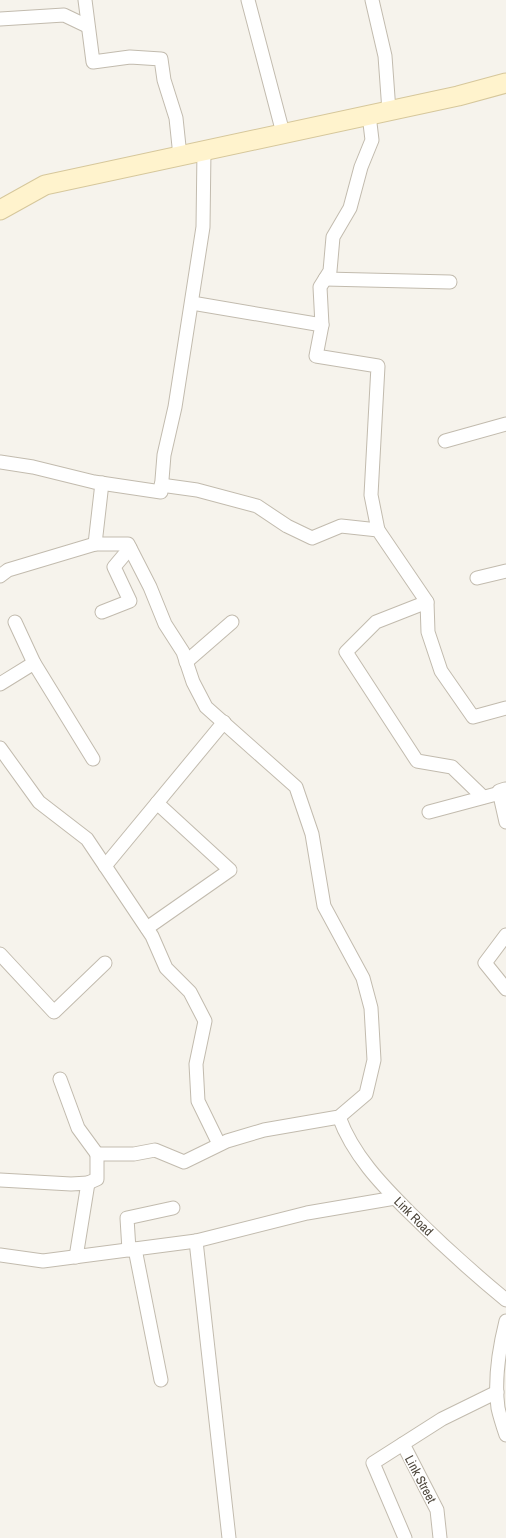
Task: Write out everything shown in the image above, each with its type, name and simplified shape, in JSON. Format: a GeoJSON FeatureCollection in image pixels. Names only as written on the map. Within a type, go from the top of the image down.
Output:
{"type":"FeatureCollection","features":[{"type":"Feature","properties":{"kind":"street"},"geometry":{"type":"LineString","coordinates":[[85,0],[87,26],[93,62],[130,57],[161,59],[164,80],[176,118],[180,156]]}},
{"type":"Feature","properties":{"kind":"street"},"geometry":{"type":"LineString","coordinates":[[248,0],[283,133]]}},
{"type":"Feature","properties":{"kind":"street"},"geometry":{"type":"LineString","coordinates":[[372,0],[385,56],[389,111]]}},
{"type":"Feature","properties":{"kind":"street"},"geometry":{"type":"LineString","coordinates":[[0,19],[64,16],[87,26]]}},
{"type":"Feature","properties":{"kind":"street"},"geometry":{"type":"LineString","coordinates":[[0,210],[45,185],[389,111],[506,84]]}},
{"type":"Feature","properties":{"kind":"street"},"geometry":{"type":"LineString","coordinates":[[370,115],[372,140],[361,167],[350,208],[333,237],[330,271],[320,287],[322,325],[316,356],[378,366],[371,495],[378,530],[427,602],[428,632],[441,670],[473,717],[506,708]]}},
{"type":"Feature","properties":{"kind":"street"},"geometry":{"type":"LineString","coordinates":[[0,462],[33,467],[102,483],[161,492],[164,455],[175,407],[203,227],[204,150]]}},
{"type":"Feature","properties":{"kind":"street"},"geometry":{"type":"LineString","coordinates":[[325,279],[450,282]]}},
{"type":"Feature","properties":{"kind":"street"},"geometry":{"type":"LineString","coordinates":[[192,303],[322,325]]}},
{"type":"Feature","properties":{"kind":"street"},"geometry":{"type":"LineString","coordinates":[[445,440],[506,424]]}},
{"type":"Feature","properties":{"kind":"street"},"geometry":{"type":"LineString","coordinates":[[95,544],[102,483]]}},
{"type":"Feature","properties":{"kind":"street"},"geometry":{"type":"LineString","coordinates":[[161,485],[197,490],[257,506],[287,526],[312,538],[341,526],[378,530]]}},
{"type":"Feature","properties":{"kind":"street"},"geometry":{"type":"LineString","coordinates":[[0,576],[8,570],[95,544],[128,544],[166,624],[183,652],[193,682],[206,707],[296,787],[312,834],[324,906],[363,978],[371,1008],[374,1060],[366,1094],[339,1117],[264,1130],[219,1144],[184,1162],[155,1150],[134,1154],[97,1154]]}},
{"type":"Feature","properties":{"kind":"street"},"geometry":{"type":"LineString","coordinates":[[102,612],[130,601],[114,567],[130,548]]}},
{"type":"Feature","properties":{"kind":"street"},"geometry":{"type":"LineString","coordinates":[[477,578],[506,571]]}},
{"type":"Feature","properties":{"kind":"street"},"geometry":{"type":"LineString","coordinates":[[427,602],[376,622],[346,652],[417,761],[452,767],[483,798]]}},
{"type":"Feature","properties":{"kind":"street"},"geometry":{"type":"LineString","coordinates":[[15,622],[34,663],[93,759]]}},
{"type":"Feature","properties":{"kind":"street"},"geometry":{"type":"LineString","coordinates":[[186,662],[232,622]]}},
{"type":"Feature","properties":{"kind":"street"},"geometry":{"type":"LineString","coordinates":[[0,684],[34,663]]}},
{"type":"Feature","properties":{"kind":"street"},"geometry":{"type":"LineString","coordinates":[[105,866],[224,722]]}},
{"type":"Feature","properties":{"kind":"street"},"geometry":{"type":"LineString","coordinates":[[0,748],[39,802],[87,839],[147,928],[166,968],[190,992],[205,1020],[196,1064],[198,1101],[219,1144]]}},
{"type":"Feature","properties":{"kind":"street"},"geometry":{"type":"LineString","coordinates":[[429,812],[483,798],[503,791],[506,822]]}},
{"type":"Feature","properties":{"kind":"street"},"geometry":{"type":"LineString","coordinates":[[147,928],[230,870],[157,803]]}},
{"type":"Feature","properties":{"kind":"street"},"geometry":{"type":"LineString","coordinates":[[506,935],[485,963],[506,989]]}},
{"type":"Feature","properties":{"kind":"street"},"geometry":{"type":"LineString","coordinates":[[0,954],[54,1012],[105,963]]}},
{"type":"Feature","properties":{"kind":"street"},"geometry":{"type":"LineString","coordinates":[[0,1180],[71,1184],[88,1183],[97,1179],[97,1154],[78,1128],[60,1079]]}},
{"type":"Feature","properties":{"kind":"street","name":"Link Road"},"geometry":{"type":"LineString","coordinates":[[339,1117],[344,1131],[361,1159],[395,1198],[457,1260],[506,1300]]}},
{"type":"Feature","properties":{"kind":"street"},"geometry":{"type":"LineString","coordinates":[[76,1257],[88,1183]]}},
{"type":"Feature","properties":{"kind":"street"},"geometry":{"type":"LineString","coordinates":[[0,1255],[43,1261],[196,1241],[307,1213],[395,1198]]}},
{"type":"Feature","properties":{"kind":"street"},"geometry":{"type":"LineString","coordinates":[[161,1380],[132,1249],[127,1218],[173,1208]]}},
{"type":"Feature","properties":{"kind":"street"},"geometry":{"type":"LineString","coordinates":[[196,1241],[229,1538]]}},
{"type":"Feature","properties":{"kind":"street"},"geometry":{"type":"LineString","coordinates":[[506,1321],[498,1360],[497,1392],[498,1409],[506,1435]]}},
{"type":"Feature","properties":{"kind":"street"},"geometry":{"type":"LineString","coordinates":[[405,1538],[373,1463],[442,1419],[497,1392]]}},
{"type":"Feature","properties":{"kind":"street","name":"Link Street"},"geometry":{"type":"LineString","coordinates":[[403,1444],[437,1510],[440,1538]]}}]}
